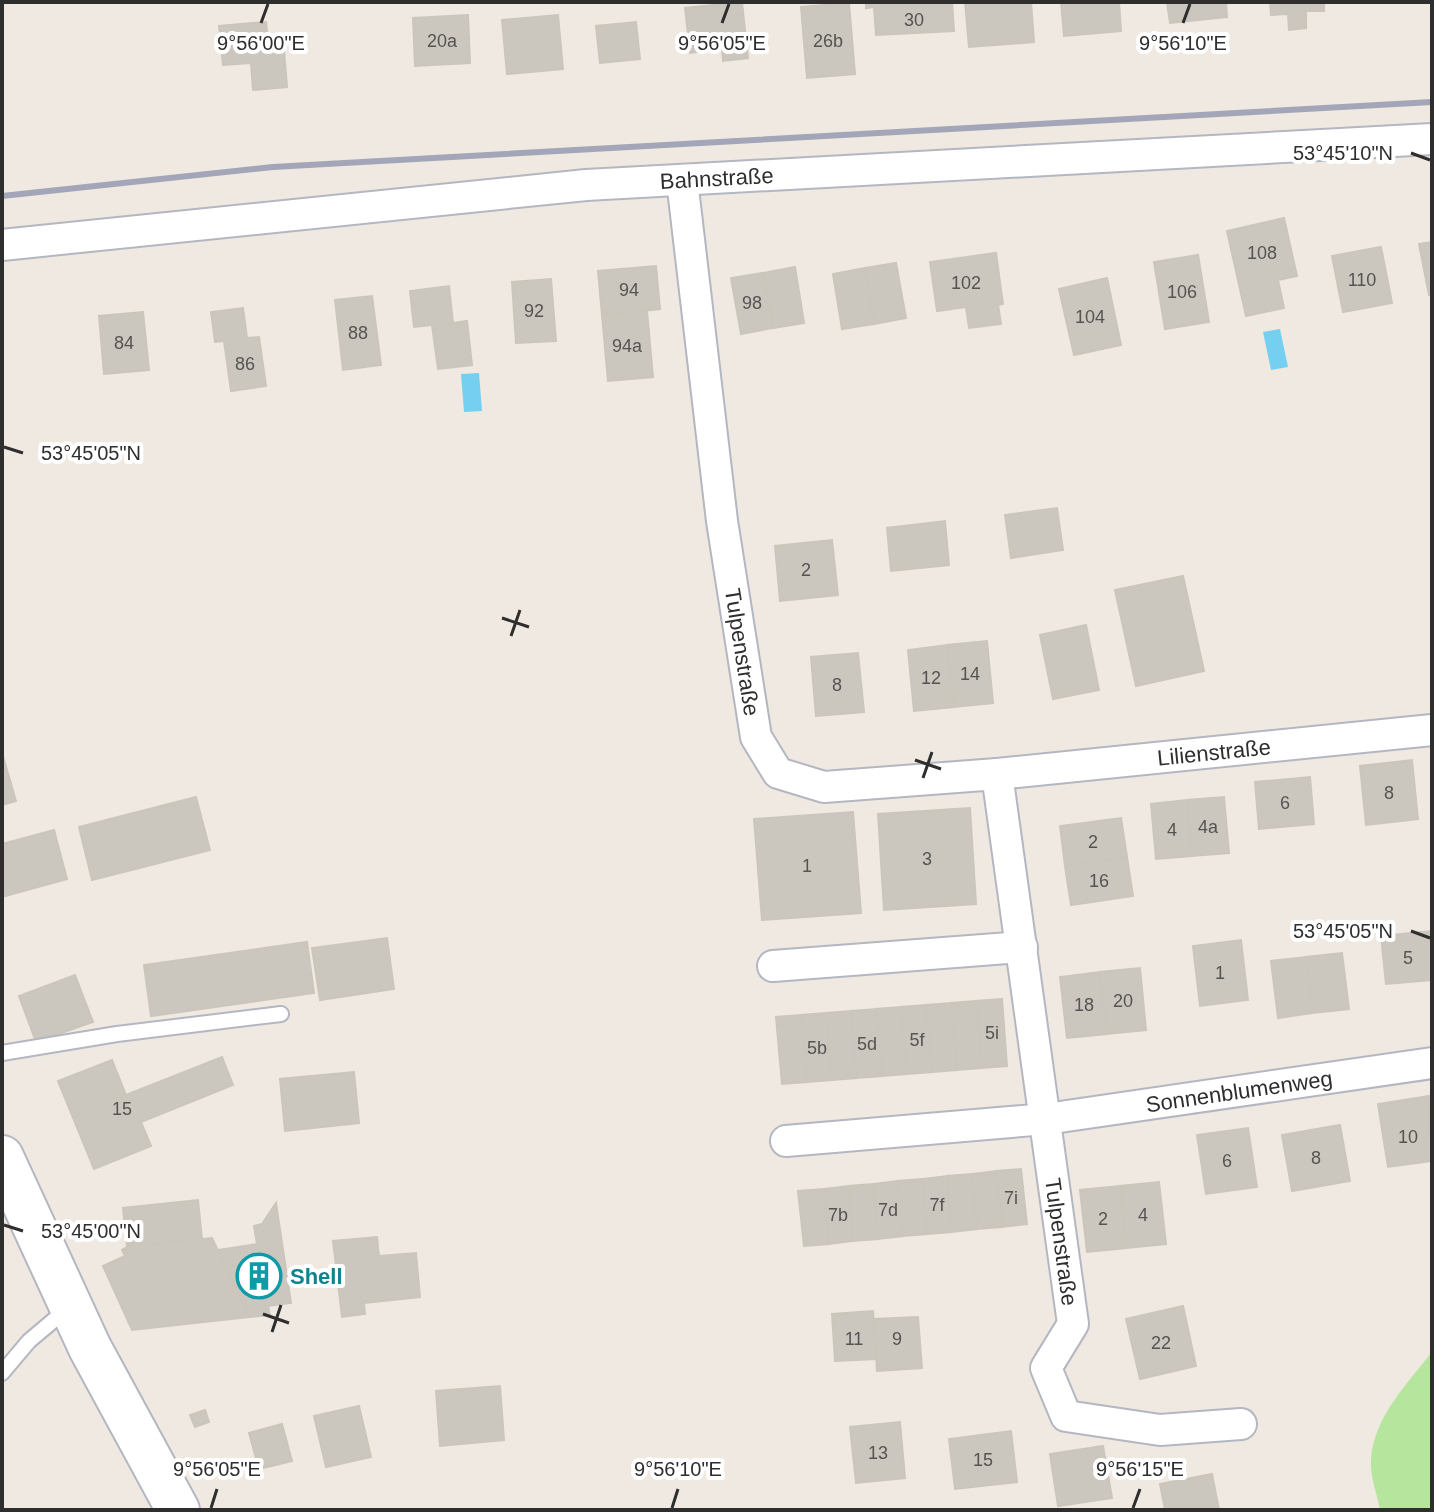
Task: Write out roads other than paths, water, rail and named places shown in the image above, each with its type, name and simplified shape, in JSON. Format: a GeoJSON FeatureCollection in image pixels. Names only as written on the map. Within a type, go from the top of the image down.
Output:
{"type":"FeatureCollection","features":[{"type":"Feature","properties":{"kind":"main road"},"geometry":{"type":"LineString","coordinates":[[2,1157],[90,1348],[178,1510]]}},
{"type":"Feature","properties":{"kind":"street","name":"Bahnstraße"},"geometry":{"type":"LineString","coordinates":[[2,245],[586,185],[1432,139]]}},
{"type":"Feature","properties":{"kind":"street","name":"Tulpenstraße"},"geometry":{"type":"LineString","coordinates":[[682,180],[722,521],[756,737],[778,773],[824,787],[997,774],[1073,1324],[1046,1368],[1066,1416],[1160,1430],[1241,1424]]}},
{"type":"Feature","properties":{"kind":"street","name":"Lilienstraße"},"geometry":{"type":"LineString","coordinates":[[997,774],[1432,730]]}},
{"type":"Feature","properties":{"kind":"street"},"geometry":{"type":"LineString","coordinates":[[773,966],[1022,947]]}},
{"type":"Feature","properties":{"kind":"street","name":"Sonnenblumenweg"},"geometry":{"type":"LineString","coordinates":[[1046,1119],[1432,1063]]}},
{"type":"Feature","properties":{"kind":"street"},"geometry":{"type":"LineString","coordinates":[[786,1141],[1046,1119]]}},
{"type":"Feature","properties":{"kind":"lane"},"geometry":{"type":"LineString","coordinates":[[2,1053],[117,1034],[281,1014]]}},
{"type":"Feature","properties":{"kind":"lane"},"geometry":{"type":"LineString","coordinates":[[2,1373],[29,1341],[71,1306]]}},
{"type":"Feature","properties":{"kind":"water"},"geometry":{"type":"Polygon","coordinates":[[[1280,329],[1288,367],[1271,370],[1263,332],[1280,329]]]}},
{"type":"Feature","properties":{"kind":"water"},"geometry":{"type":"Polygon","coordinates":[[[479,373],[482,411],[464,412],[461,374],[479,373]]]}},
{"type":"Feature","properties":{"kind":"railway"},"geometry":{"type":"LineString","coordinates":[[2,196],[273,167],[1432,102]]}},
{"type":"Feature","properties":{"kind":"place","name":"Shell"},"geometry":{"type":"Point","coordinates":[259,1276]}}]}
